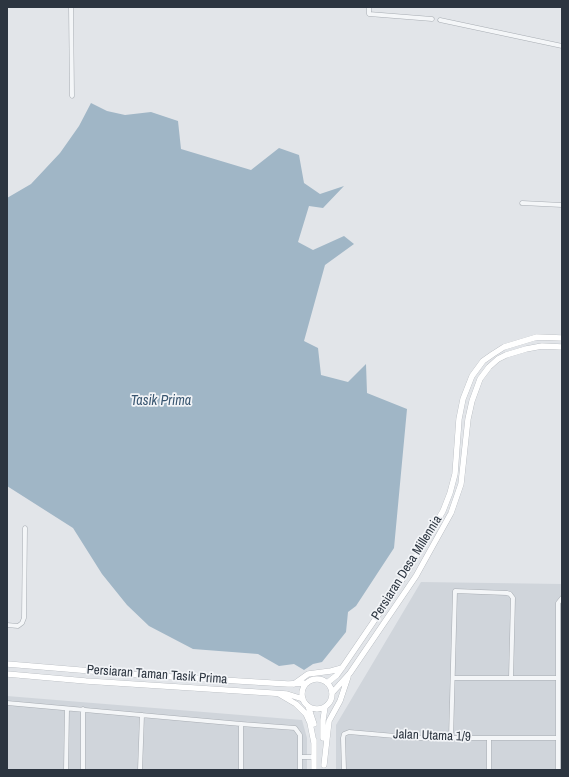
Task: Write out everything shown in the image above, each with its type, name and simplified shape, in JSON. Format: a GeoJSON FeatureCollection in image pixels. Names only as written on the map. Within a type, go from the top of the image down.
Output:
{"type":"FeatureCollection","features":[{"type":"Feature","properties":{"kind":"main road","name":"Persiaran Desa Millennia"},"geometry":{"type":"LineString","coordinates":[[327,683],[337,675],[406,574],[443,511],[455,474],[458,419],[463,399],[472,376],[483,361],[504,347],[537,337],[562,338]]}},
{"type":"Feature","properties":{"kind":"main road","name":"Persiaran Desa Millennia"},"geometry":{"type":"LineString","coordinates":[[332,693],[350,672],[416,576],[451,513],[461,484],[468,418],[472,401],[480,380],[489,367],[498,359],[506,355],[526,348],[542,346],[562,347]]}},
{"type":"Feature","properties":{"kind":"main road","name":"Persiaran Taman Tasik Prima"},"geometry":{"type":"LineString","coordinates":[[7,664],[140,675],[294,684],[308,683]]}},
{"type":"Feature","properties":{"kind":"main road"},"geometry":{"type":"LineString","coordinates":[[294,684],[308,674],[342,668]]}},
{"type":"Feature","properties":{"kind":"main road"},"geometry":{"type":"LineString","coordinates":[[324,768],[329,721],[340,701],[350,672]]}},
{"type":"Feature","properties":{"kind":"main road","name":"Persiaran Taman Tasik Prima"},"geometry":{"type":"LineString","coordinates":[[7,674],[86,681],[287,694],[303,699]]}},
{"type":"Feature","properties":{"kind":"main road"},"geometry":{"type":"LineString","coordinates":[[314,770],[314,724],[308,706],[303,699],[303,690],[311,680],[319,679],[327,683],[332,693],[330,701],[325,707],[323,720],[324,768]]}},
{"type":"Feature","properties":{"kind":"main road"},"geometry":{"type":"LineString","coordinates":[[278,694],[296,704],[306,714],[310,723],[314,743]]}},
{"type":"Feature","properties":{"kind":"main road"},"geometry":{"type":"LineString","coordinates":[[308,706],[318,709],[325,707]]}},
{"type":"Feature","properties":{"kind":"street"},"geometry":{"type":"LineString","coordinates":[[71,7],[72,96]]}},
{"type":"Feature","properties":{"kind":"street"},"geometry":{"type":"LineString","coordinates":[[369,7],[369,14],[432,19]]}},
{"type":"Feature","properties":{"kind":"street"},"geometry":{"type":"LineString","coordinates":[[440,20],[562,46]]}},
{"type":"Feature","properties":{"kind":"street"},"geometry":{"type":"LineString","coordinates":[[522,203],[562,205]]}},
{"type":"Feature","properties":{"kind":"street"},"geometry":{"type":"LineString","coordinates":[[7,625],[18,626],[22,623],[24,618],[25,528]]}},
{"type":"Feature","properties":{"kind":"street"},"geometry":{"type":"LineString","coordinates":[[451,738],[455,591],[510,594],[512,598],[511,678]]}},
{"type":"Feature","properties":{"kind":"street"},"geometry":{"type":"LineString","coordinates":[[558,770],[558,603],[562,598]]}},
{"type":"Feature","properties":{"kind":"street"},"geometry":{"type":"LineString","coordinates":[[453,678],[511,678],[559,681]]}},
{"type":"Feature","properties":{"kind":"street"},"geometry":{"type":"LineString","coordinates":[[7,703],[295,728],[300,735],[300,770]]}},
{"type":"Feature","properties":{"kind":"street"},"geometry":{"type":"LineString","coordinates":[[66,770],[67,709]]}},
{"type":"Feature","properties":{"kind":"street"},"geometry":{"type":"LineString","coordinates":[[83,709],[83,770]]}},
{"type":"Feature","properties":{"kind":"street"},"geometry":{"type":"LineString","coordinates":[[140,770],[142,715]]}},
{"type":"Feature","properties":{"kind":"street"},"geometry":{"type":"LineString","coordinates":[[240,724],[241,770]]}},
{"type":"Feature","properties":{"kind":"street","name":"Jalan Utama 1/9"},"geometry":{"type":"LineString","coordinates":[[344,770],[343,738],[344,734],[349,732],[418,738],[558,738]]}},
{"type":"Feature","properties":{"kind":"street"},"geometry":{"type":"LineString","coordinates":[[489,738],[489,770]]}},
{"type":"Feature","properties":{"kind":"street"},"geometry":{"type":"LineString","coordinates":[[300,757],[314,757]]}},
{"type":"Feature","properties":{"kind":"shaded area"},"geometry":{"type":"Polygon","coordinates":[[[421,582],[562,584],[562,770],[336,770],[336,725],[421,582]]]}},
{"type":"Feature","properties":{"kind":"shaded area"},"geometry":{"type":"Polygon","coordinates":[[[7,696],[302,720],[307,738],[307,770],[7,770],[7,696]]]}},
{"type":"Feature","properties":{"kind":"water","name":"Tasik Prima"},"geometry":{"type":"Polygon","coordinates":[[[91,103],[107,111],[125,115],[151,112],[178,121],[181,149],[251,170],[279,148],[299,155],[304,183],[320,194],[344,186],[323,208],[309,206],[298,242],[313,250],[344,236],[354,244],[325,265],[304,341],[318,348],[321,375],[348,382],[366,364],[367,393],[407,409],[394,548],[356,606],[348,612],[346,632],[322,662],[313,664],[304,670],[294,664],[279,666],[258,654],[193,649],[149,626],[127,605],[102,574],[73,528],[7,486],[7,198],[31,184],[60,153],[79,126],[91,103]]]}}]}
